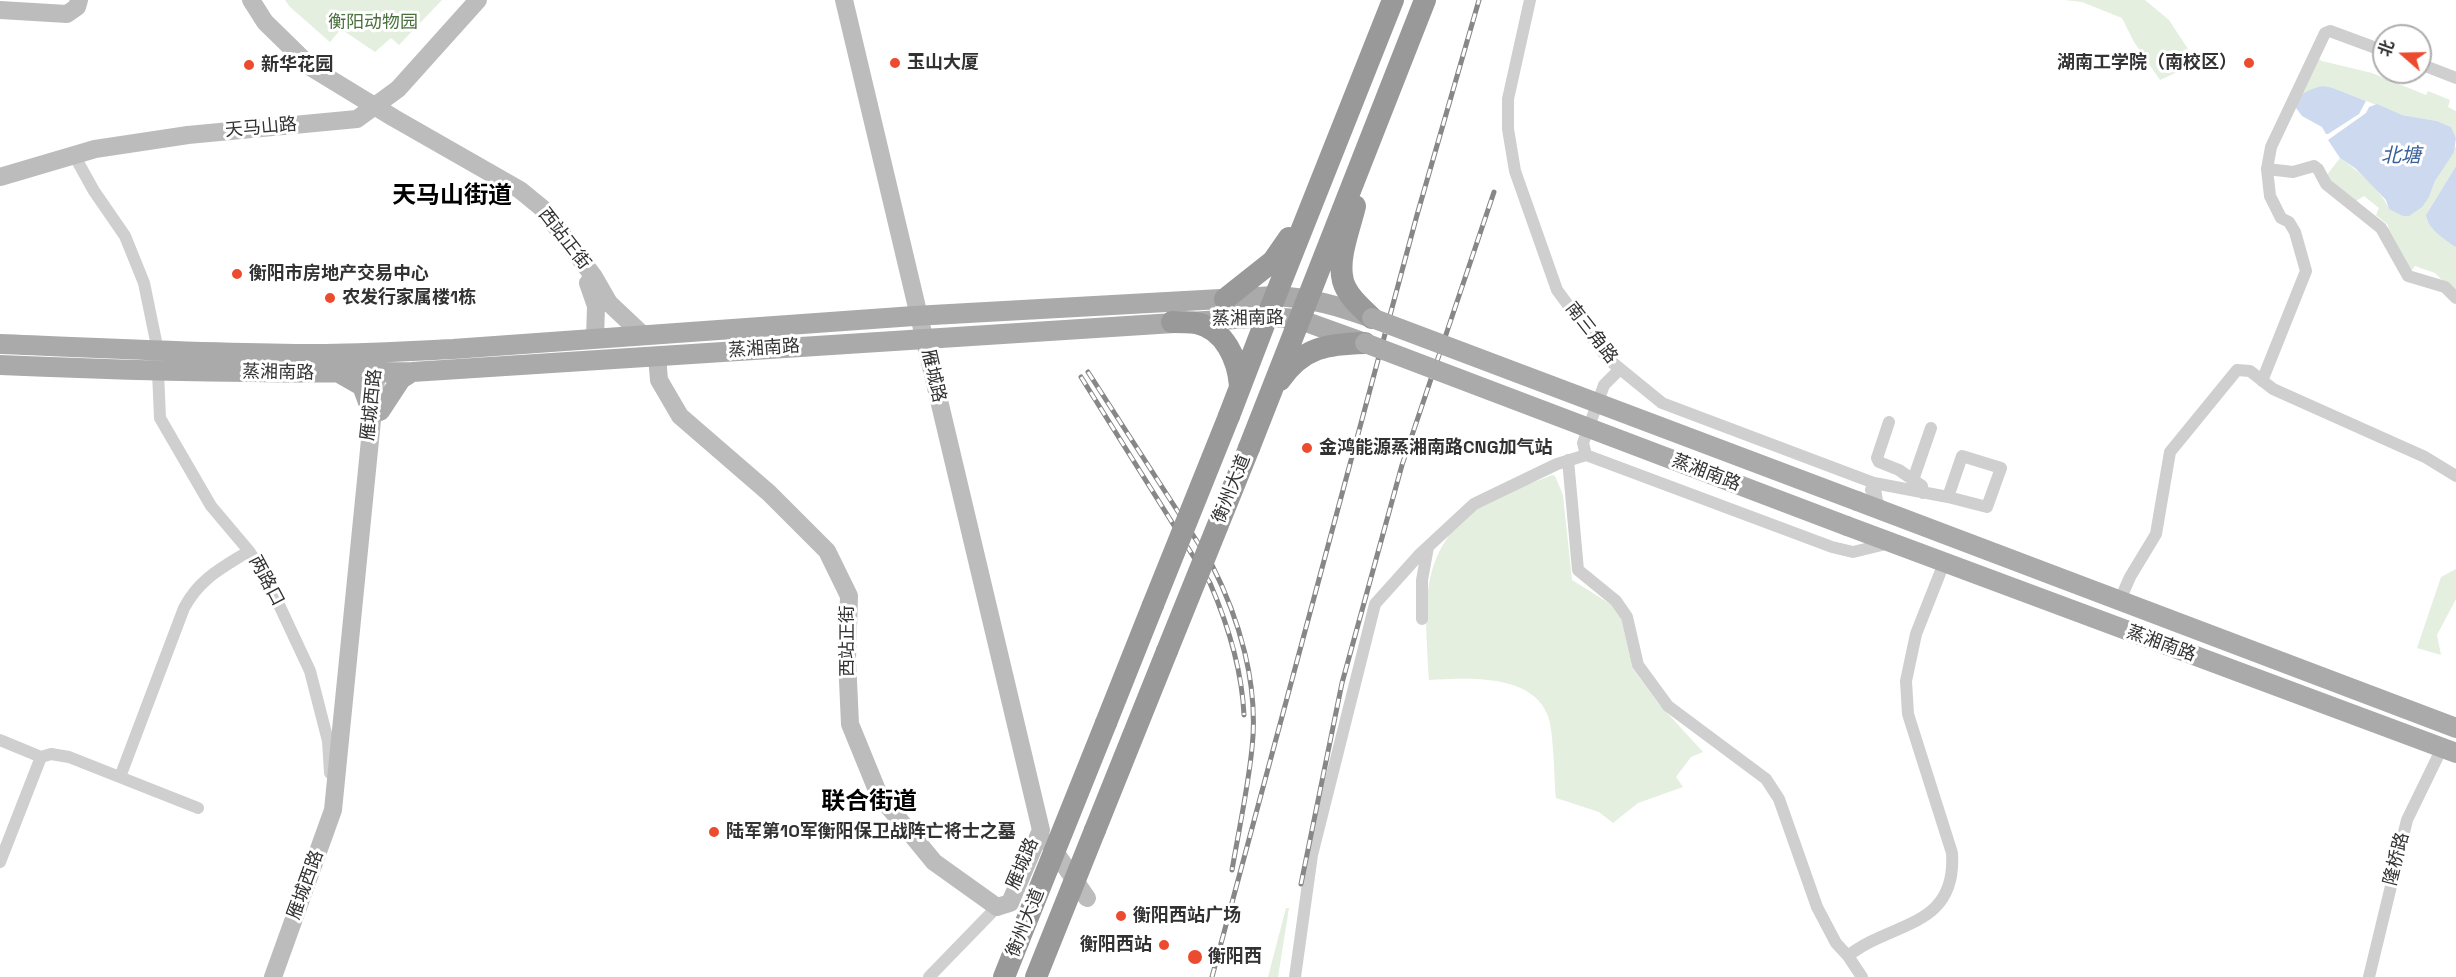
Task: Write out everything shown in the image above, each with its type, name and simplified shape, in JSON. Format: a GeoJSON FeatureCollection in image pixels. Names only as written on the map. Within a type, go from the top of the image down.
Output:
{"type":"FeatureCollection","features":[{"type":"Feature","properties":{"kind":"highway","name":"衡州大道"},"geometry":{"type":"LineString","coordinates":[[1004,977],[1394,0]]}},
{"type":"Feature","properties":{"kind":"highway","name":"衡州大道"},"geometry":{"type":"LineString","coordinates":[[1035,977],[1249,448],[1306,297],[1425,0]]}},
{"type":"Feature","properties":{"kind":"highway"},"geometry":{"type":"LineString","coordinates":[[1372,318],[1352,297],[1343,282],[1341,265],[1376,124]]}},
{"type":"Feature","properties":{"kind":"highway"},"geometry":{"type":"LineString","coordinates":[[1326,170],[1326,178],[1333,186],[1343,187],[1353,180]]}},
{"type":"Feature","properties":{"kind":"highway"},"geometry":{"type":"LineString","coordinates":[[1225,299],[1273,261],[1310,210]]}},
{"type":"Feature","properties":{"kind":"highway"},"geometry":{"type":"LineString","coordinates":[[1317,272],[1346,245]]}},
{"type":"Feature","properties":{"kind":"highway"},"geometry":{"type":"LineString","coordinates":[[1172,322],[1198,323],[1216,333],[1233,354],[1239,368],[1240,388]]}},
{"type":"Feature","properties":{"kind":"highway"},"geometry":{"type":"LineString","coordinates":[[1269,396],[1286,371],[1301,357],[1317,348],[1335,344],[1365,343]]}},
{"type":"Feature","properties":{"kind":"main road","name":"蒸湘南路"},"geometry":{"type":"LineString","coordinates":[[0,364],[158,372],[341,374],[412,372],[1172,322],[1271,306],[1306,297],[1372,318],[2456,728]]}},
{"type":"Feature","properties":{"kind":"main road","name":"蒸湘南路"},"geometry":{"type":"LineString","coordinates":[[0,344],[158,351],[316,354],[595,339],[916,316],[1225,299],[1271,306],[1298,319],[2449,751]]}},
{"type":"Feature","properties":{"kind":"main road"},"geometry":{"type":"LineString","coordinates":[[341,374],[362,386],[376,410],[401,380],[412,372]]}},
{"type":"Feature","properties":{"kind":"street"},"geometry":{"type":"LineString","coordinates":[[0,10],[67,14],[76,7],[79,0]]}},
{"type":"Feature","properties":{"kind":"street"},"geometry":{"type":"LineString","coordinates":[[246,0],[261,23],[310,73],[369,106]]}},
{"type":"Feature","properties":{"kind":"street"},"geometry":{"type":"LineString","coordinates":[[251,0],[265,22],[312,68],[369,106]]}},
{"type":"Feature","properties":{"kind":"street","name":"天马山路"},"geometry":{"type":"LineString","coordinates":[[0,177],[95,149],[188,135],[357,118],[393,84],[470,0]]}},
{"type":"Feature","properties":{"kind":"street","name":"天马山路"},"geometry":{"type":"LineString","coordinates":[[0,170],[93,143],[187,130],[315,119],[353,113],[398,89],[478,0]]}},
{"type":"Feature","properties":{"kind":"street","name":"雁城路"},"geometry":{"type":"LineString","coordinates":[[838,0],[922,338],[1038,833],[1008,900],[997,907]]}},
{"type":"Feature","properties":{"kind":"street","name":"雁城路"},"geometry":{"type":"LineString","coordinates":[[844,0],[916,316]]}},
{"type":"Feature","properties":{"kind":"street","name":"南三角路"},"geometry":{"type":"LineString","coordinates":[[1530,0],[1508,99],[1508,129],[1515,171],[1557,290],[1608,359],[1662,403],[1874,483],[1987,507],[2001,468],[1962,456],[1948,497]]}},
{"type":"Feature","properties":{"kind":"street"},"geometry":{"type":"LineString","coordinates":[[2262,381],[2307,271],[2295,232],[2289,222],[2281,218],[2270,196],[2267,168],[2276,132],[2325,33],[2330,31],[2372,47]]}},
{"type":"Feature","properties":{"kind":"street"},"geometry":{"type":"LineString","coordinates":[[2432,68],[2456,78]]}},
{"type":"Feature","properties":{"kind":"street","name":"西站正街"},"geometry":{"type":"LineString","coordinates":[[369,106],[520,190],[542,208],[594,277],[609,303],[644,336]]}},
{"type":"Feature","properties":{"kind":"street","name":"西站正街"},"geometry":{"type":"LineString","coordinates":[[369,106],[515,194],[538,211],[588,282],[596,306],[595,339]]}},
{"type":"Feature","properties":{"kind":"street"},"geometry":{"type":"LineString","coordinates":[[74,155],[94,191],[125,236],[144,283],[158,351]]}},
{"type":"Feature","properties":{"kind":"street"},"geometry":{"type":"LineString","coordinates":[[2267,168],[2293,172],[2314,166],[2326,184],[2381,228],[2408,276],[2445,287],[2456,298]]}},
{"type":"Feature","properties":{"kind":"street","name":"雁城西路"},"geometry":{"type":"LineString","coordinates":[[281,977],[339,814],[380,352]]}},
{"type":"Feature","properties":{"kind":"street","name":"西站正街"},"geometry":{"type":"LineString","coordinates":[[657,356],[659,380],[680,416],[769,493],[827,551],[849,597],[847,659],[850,724],[879,795],[934,862],[997,907]]}},
{"type":"Feature","properties":{"kind":"street"},"geometry":{"type":"LineString","coordinates":[[1586,455],[1583,443],[1604,385],[1620,369]]}},
{"type":"Feature","properties":{"kind":"street"},"geometry":{"type":"LineString","coordinates":[[2120,600],[2130,577],[2156,534],[2170,452],[2237,370],[2250,371],[2273,389],[2425,457],[2456,476]]}},
{"type":"Feature","properties":{"kind":"street","name":"两路口"},"geometry":{"type":"LineString","coordinates":[[158,372],[160,418],[211,506],[249,550],[267,579],[310,671],[328,741],[333,810]]}},
{"type":"Feature","properties":{"kind":"street","name":"雁城西路"},"geometry":{"type":"LineString","coordinates":[[273,977],[333,810],[376,410]]}},
{"type":"Feature","properties":{"kind":"street"},"geometry":{"type":"LineString","coordinates":[[1889,422],[1877,458],[1879,462],[1899,470],[1922,486],[1923,493]]}},
{"type":"Feature","properties":{"kind":"street"},"geometry":{"type":"LineString","coordinates":[[1913,480],[1931,428]]}},
{"type":"Feature","properties":{"kind":"street"},"geometry":{"type":"LineString","coordinates":[[1295,977],[1312,855],[1375,604],[1428,547],[1474,504],[1557,464],[1586,455],[1832,547],[1853,552],[1890,542]]}},
{"type":"Feature","properties":{"kind":"street"},"geometry":{"type":"LineString","coordinates":[[1568,460],[1578,570],[1616,601],[1627,617],[1638,665],[1668,706],[1766,779],[1779,799],[1817,907],[1836,943],[1862,977]]}},
{"type":"Feature","properties":{"kind":"street"},"geometry":{"type":"LineString","coordinates":[[1857,501],[1869,495],[1874,483]]}},
{"type":"Feature","properties":{"kind":"street"},"geometry":{"type":"LineString","coordinates":[[1874,483],[1877,501],[1882,510]]}},
{"type":"Feature","properties":{"kind":"street"},"geometry":{"type":"LineString","coordinates":[[1847,526],[1857,540],[1853,552]]}},
{"type":"Feature","properties":{"kind":"street"},"geometry":{"type":"LineString","coordinates":[[1422,619],[1422,580],[1428,547]]}},
{"type":"Feature","properties":{"kind":"street"},"geometry":{"type":"LineString","coordinates":[[120,777],[192,592],[205,579],[249,550]]}},
{"type":"Feature","properties":{"kind":"street"},"geometry":{"type":"LineString","coordinates":[[1848,956],[1923,918],[1947,893],[1953,871],[1952,853],[1908,714],[1906,681],[1916,634],[1944,562]]}},
{"type":"Feature","properties":{"kind":"street"},"geometry":{"type":"LineString","coordinates":[[0,740],[41,757],[51,754],[69,756],[198,808]]}},
{"type":"Feature","properties":{"kind":"street","name":"隆桥路"},"geometry":{"type":"LineString","coordinates":[[2369,977],[2407,820],[2449,751]]}},
{"type":"Feature","properties":{"kind":"street"},"geometry":{"type":"LineString","coordinates":[[0,862],[41,757]]}},
{"type":"Feature","properties":{"kind":"street"},"geometry":{"type":"LineString","coordinates":[[1038,833],[1045,836],[1087,898]]}},
{"type":"Feature","properties":{"kind":"street"},"geometry":{"type":"LineString","coordinates":[[928,977],[997,907]]}},
{"type":"Feature","properties":{"kind":"green space","name":"衡阳动物园"},"geometry":{"type":"Polygon","coordinates":[[[285,0],[442,0],[399,45],[391,38],[375,52],[341,29],[330,42],[285,0]]]}},
{"type":"Feature","properties":{"kind":"green space"},"geometry":{"type":"Polygon","coordinates":[[[2065,0],[2145,0],[2169,20],[2188,49],[2183,50],[2193,65],[2160,80],[2134,42],[2122,18],[2082,2],[2065,0]]]}},
{"type":"Feature","properties":{"kind":"green space"},"geometry":{"type":"Polygon","coordinates":[[[2316,57],[2322,61],[2372,73],[2372,84],[2399,84],[2426,95],[2428,91],[2450,100],[2448,107],[2456,111],[2456,138],[2451,127],[2437,121],[2402,115],[2333,88],[2307,92],[2295,100],[2316,57]]]}},
{"type":"Feature","properties":{"kind":"green space"},"geometry":{"type":"Polygon","coordinates":[[[2456,146],[2456,166],[2426,215],[2427,221],[2456,247],[2456,294],[2435,273],[2415,266],[2411,271],[2388,231],[2388,225],[2376,215],[2379,208],[2364,196],[2356,201],[2326,176],[2340,158],[2375,188],[2389,209],[2429,197],[2435,181],[2456,146]]]}},
{"type":"Feature","properties":{"kind":"green space"},"geometry":{"type":"Polygon","coordinates":[[[1552,475],[1555,476],[1563,495],[1572,580],[1612,605],[1621,617],[1633,669],[1659,704],[1703,752],[1691,757],[1676,777],[1683,787],[1638,803],[1613,823],[1599,812],[1556,798],[1553,744],[1548,716],[1540,702],[1528,692],[1497,681],[1429,680],[1428,588],[1441,548],[1454,529],[1480,505],[1552,475]]]}},
{"type":"Feature","properties":{"kind":"green space"},"geometry":{"type":"Polygon","coordinates":[[[2456,569],[2456,599],[2437,635],[2441,655],[2417,648],[2441,577],[2456,569]]]}},
{"type":"Feature","properties":{"kind":"green space"},"geometry":{"type":"Polygon","coordinates":[[[1286,908],[1289,908],[1278,977],[1268,977],[1286,908]]]}},
{"type":"Feature","properties":{"kind":"water","name":"北塘"},"geometry":{"type":"Polygon","coordinates":[[[2323,86],[2366,101],[2359,114],[2328,134],[2322,127],[2302,116],[2293,104],[2306,92],[2323,86]]]}},
{"type":"Feature","properties":{"kind":"water","name":"北塘"},"geometry":{"type":"Polygon","coordinates":[[[2377,104],[2402,115],[2437,121],[2451,127],[2456,138],[2454,152],[2435,181],[2429,197],[2422,207],[2409,216],[2403,216],[2389,209],[2386,200],[2355,168],[2340,158],[2328,140],[2366,113],[2369,107],[2377,104]]]}},
{"type":"Feature","properties":{"kind":"water","name":"北塘"},"geometry":{"type":"Polygon","coordinates":[[[2456,166],[2456,247],[2433,229],[2426,215],[2456,166]]]}},
{"type":"Feature","properties":{"kind":"railway"},"geometry":{"type":"LineString","coordinates":[[1212,977],[1417,215],[1479,0]]}},
{"type":"Feature","properties":{"kind":"railway"},"geometry":{"type":"LineString","coordinates":[[1301,884],[1342,683],[1402,465],[1494,192]]}},
{"type":"Feature","properties":{"kind":"railway"},"geometry":{"type":"LineString","coordinates":[[1088,372],[1211,563],[1230,606],[1245,652],[1252,700],[1252,748],[1232,870]]}},
{"type":"Feature","properties":{"kind":"railway"},"geometry":{"type":"LineString","coordinates":[[1081,377],[1210,583],[1233,648],[1244,715]]}},
{"type":"Feature","properties":{"kind":"place","name":"玉山大厦"},"geometry":{"type":"Point","coordinates":[895,63]}},
{"type":"Feature","properties":{"kind":"place","name":"湖南工学院（南校区）"},"geometry":{"type":"Point","coordinates":[2249,63]}},
{"type":"Feature","properties":{"kind":"place","name":"新华花园"},"geometry":{"type":"Point","coordinates":[249,65]}},
{"type":"Feature","properties":{"kind":"place","name":"衡阳市房地产交易中心"},"geometry":{"type":"Point","coordinates":[237,274]}},
{"type":"Feature","properties":{"kind":"place","name":"农发行家属楼1栋"},"geometry":{"type":"Point","coordinates":[330,298]}},
{"type":"Feature","properties":{"kind":"place","name":"金鸿能源蒸湘南路CNG加气站"},"geometry":{"type":"Point","coordinates":[1307,448]}},
{"type":"Feature","properties":{"kind":"place","name":"陆军第10军衡阳保卫战阵亡将士之墓"},"geometry":{"type":"Point","coordinates":[714,832]}},
{"type":"Feature","properties":{"kind":"place","name":"衡阳西站广场"},"geometry":{"type":"Point","coordinates":[1121,916]}},
{"type":"Feature","properties":{"kind":"place","name":"衡阳西站"},"geometry":{"type":"Point","coordinates":[1164,945]}},
{"type":"Feature","properties":{"kind":"place","name":"衡阳西"},"geometry":{"type":"Point","coordinates":[1195,957]}},
{"type":"Feature","properties":{"kind":"district","name":"天马山街道"},"geometry":{"type":"Point","coordinates":[452,196]}},
{"type":"Feature","properties":{"kind":"district","name":"联合街道"},"geometry":{"type":"Point","coordinates":[869,802]}}]}
